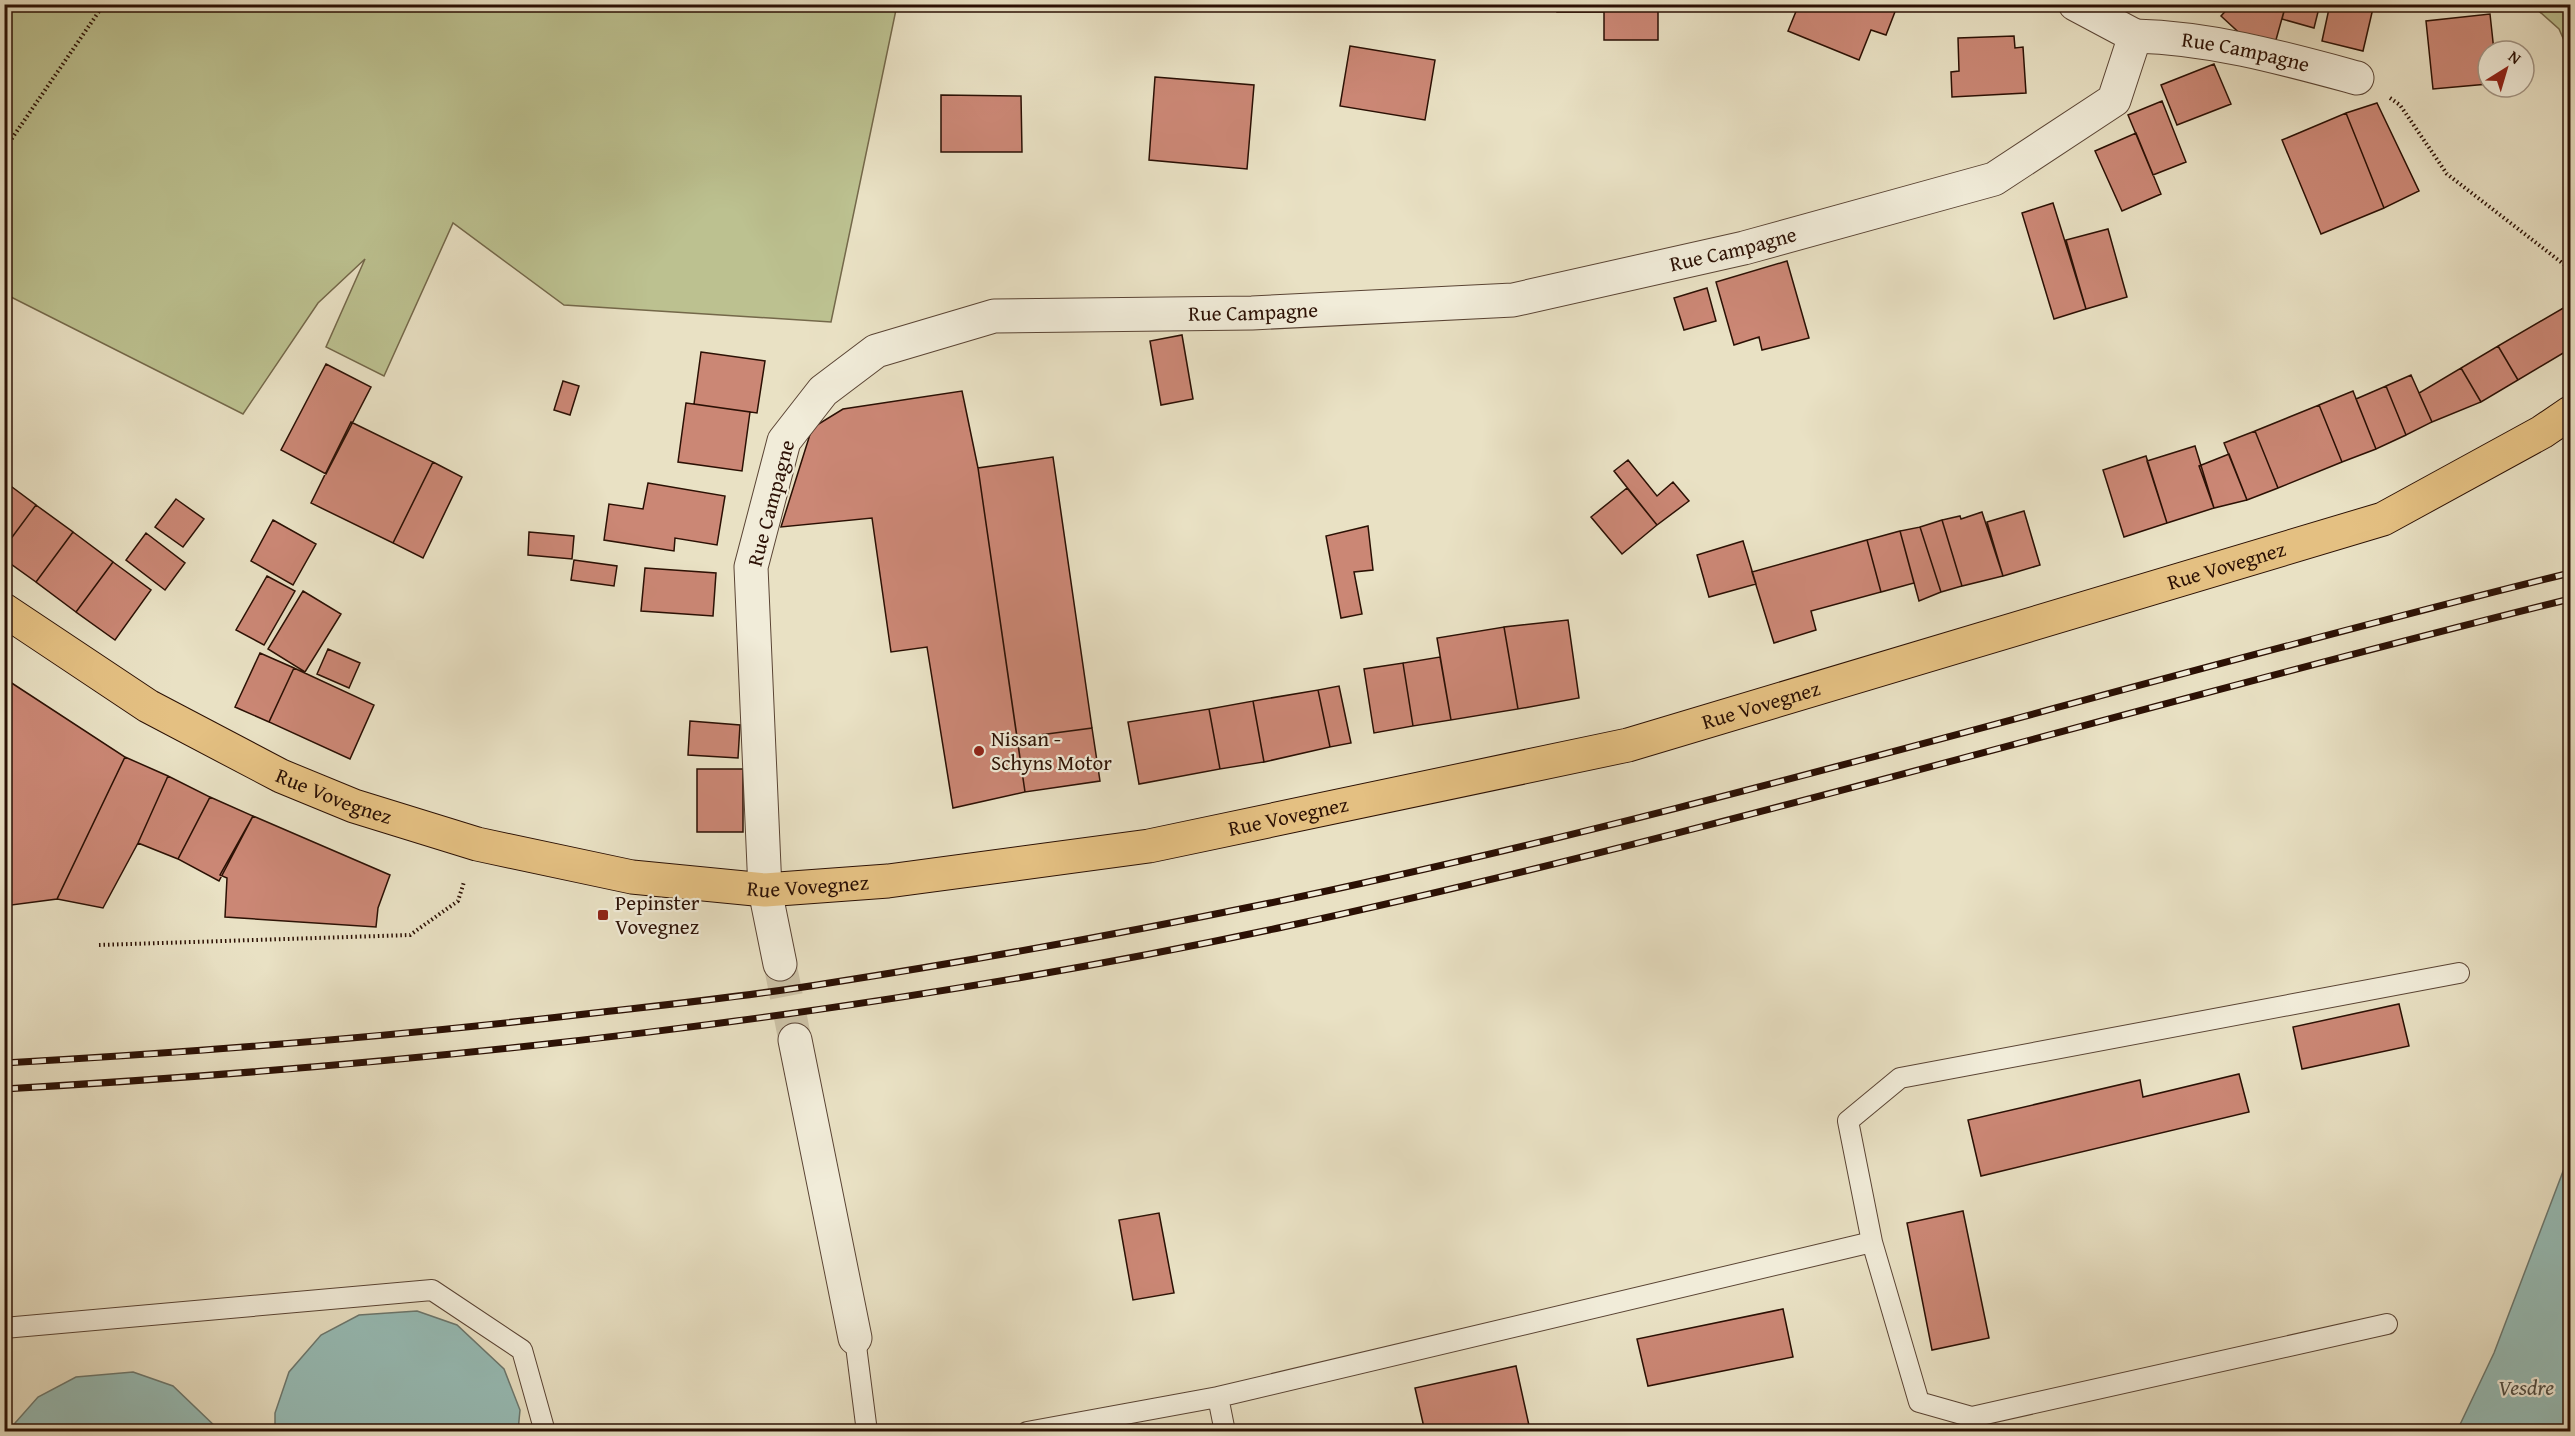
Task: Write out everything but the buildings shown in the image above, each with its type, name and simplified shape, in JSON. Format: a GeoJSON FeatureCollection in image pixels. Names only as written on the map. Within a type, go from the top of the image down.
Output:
{"type":"FeatureCollection","features":[{"type":"Feature","properties":{"kind":"main road","name":"Rue Vovegnez"},"geometry":{"type":"LineString","coordinates":[[4,610],[148,706],[280,776],[354,806],[477,844],[632,877],[765,890],[888,881],[1149,846],[1628,745],[2383,519],[2542,432],[2571,413]]}},
{"type":"Feature","properties":{"kind":"street","name":"Rue Campagne"},"geometry":{"type":"LineString","coordinates":[[2075,4],[2135,36],[2173,37],[2250,49],[2357,78]]}},
{"type":"Feature","properties":{"kind":"street","name":"Rue Campagne"},"geometry":{"type":"LineString","coordinates":[[780,964],[765,890],[751,567],[784,441],[823,391],[876,351],[994,316],[1252,314],[1513,300],[1744,248],[1994,180],[2114,100],[2135,36]]}},
{"type":"Feature","properties":{"kind":"street"},"geometry":{"type":"LineString","coordinates":[[795,1040],[855,1338]]}},
{"type":"Feature","properties":{"kind":"lane"},"geometry":{"type":"LineString","coordinates":[[2387,1324],[1972,1417],[1919,1402],[1872,1242],[1848,1121],[1900,1078],[2458,973]]}},
{"type":"Feature","properties":{"kind":"lane"},"geometry":{"type":"LineString","coordinates":[[1027,1431],[1218,1397],[1872,1242]]}},
{"type":"Feature","properties":{"kind":"lane"},"geometry":{"type":"LineString","coordinates":[[4,1328],[432,1290],[522,1350],[545,1431]]}},
{"type":"Feature","properties":{"kind":"lane"},"geometry":{"type":"LineString","coordinates":[[855,1338],[867,1431]]}},
{"type":"Feature","properties":{"kind":"lane"},"geometry":{"type":"LineString","coordinates":[[1218,1397],[1225,1431]]}},
{"type":"Feature","properties":{"kind":"path"},"geometry":{"type":"LineString","coordinates":[[4,150],[104,4]]}},
{"type":"Feature","properties":{"kind":"path"},"geometry":{"type":"LineString","coordinates":[[2357,78],[2371,84],[2400,105],[2453,180],[2571,269]]}},
{"type":"Feature","properties":{"kind":"path"},"geometry":{"type":"LineString","coordinates":[[99,945],[410,935],[458,901],[477,844]]}},
{"type":"Feature","properties":{"kind":"green space"},"geometry":{"type":"Polygon","coordinates":[[[5,4],[897,5],[831,322],[564,305],[453,223],[384,376],[326,347],[365,259],[318,303],[243,414],[5,294],[5,4]]]}},
{"type":"Feature","properties":{"kind":"green space"},"geometry":{"type":"Polygon","coordinates":[[[2532,5],[2570,5],[2570,54],[2559,29],[2532,5]]]}},
{"type":"Feature","properties":{"kind":"water","name":"Vesdre"},"geometry":{"type":"Polygon","coordinates":[[[2570,1153],[2570,1431],[2457,1431],[2494,1353],[2570,1153]]]}},
{"type":"Feature","properties":{"kind":"water"},"geometry":{"type":"Polygon","coordinates":[[[417,1311],[457,1325],[504,1369],[520,1410],[518,1431],[275,1431],[275,1413],[289,1372],[321,1335],[359,1315],[417,1311]]]}},
{"type":"Feature","properties":{"kind":"water"},"geometry":{"type":"Polygon","coordinates":[[[133,1372],[173,1386],[220,1431],[8,1431],[38,1397],[76,1377],[133,1372]]]}},
{"type":"Feature","properties":{"kind":"tunnel"},"geometry":{"type":"LineString","coordinates":[[780,964],[795,1040]]}},
{"type":"Feature","properties":{"kind":"railway"},"geometry":{"type":"LineString","coordinates":[[4,1063],[152,1054],[373,1036],[683,1003],[884,974],[1105,935],[1270,903],[1597,828],[2570,573]]}},
{"type":"Feature","properties":{"kind":"railway"},"geometry":{"type":"LineString","coordinates":[[4,1089],[326,1066],[647,1032],[966,987],[1125,959],[1283,927],[1606,851],[2570,599]]}},
{"type":"Feature","properties":{"kind":"place","name":"Nissan - Schyns Motor"},"geometry":{"type":"Point","coordinates":[979,751]}},
{"type":"Feature","properties":{"kind":"place","name":"Pepinster Vovegnez"},"geometry":{"type":"Point","coordinates":[603,915]}}]}
